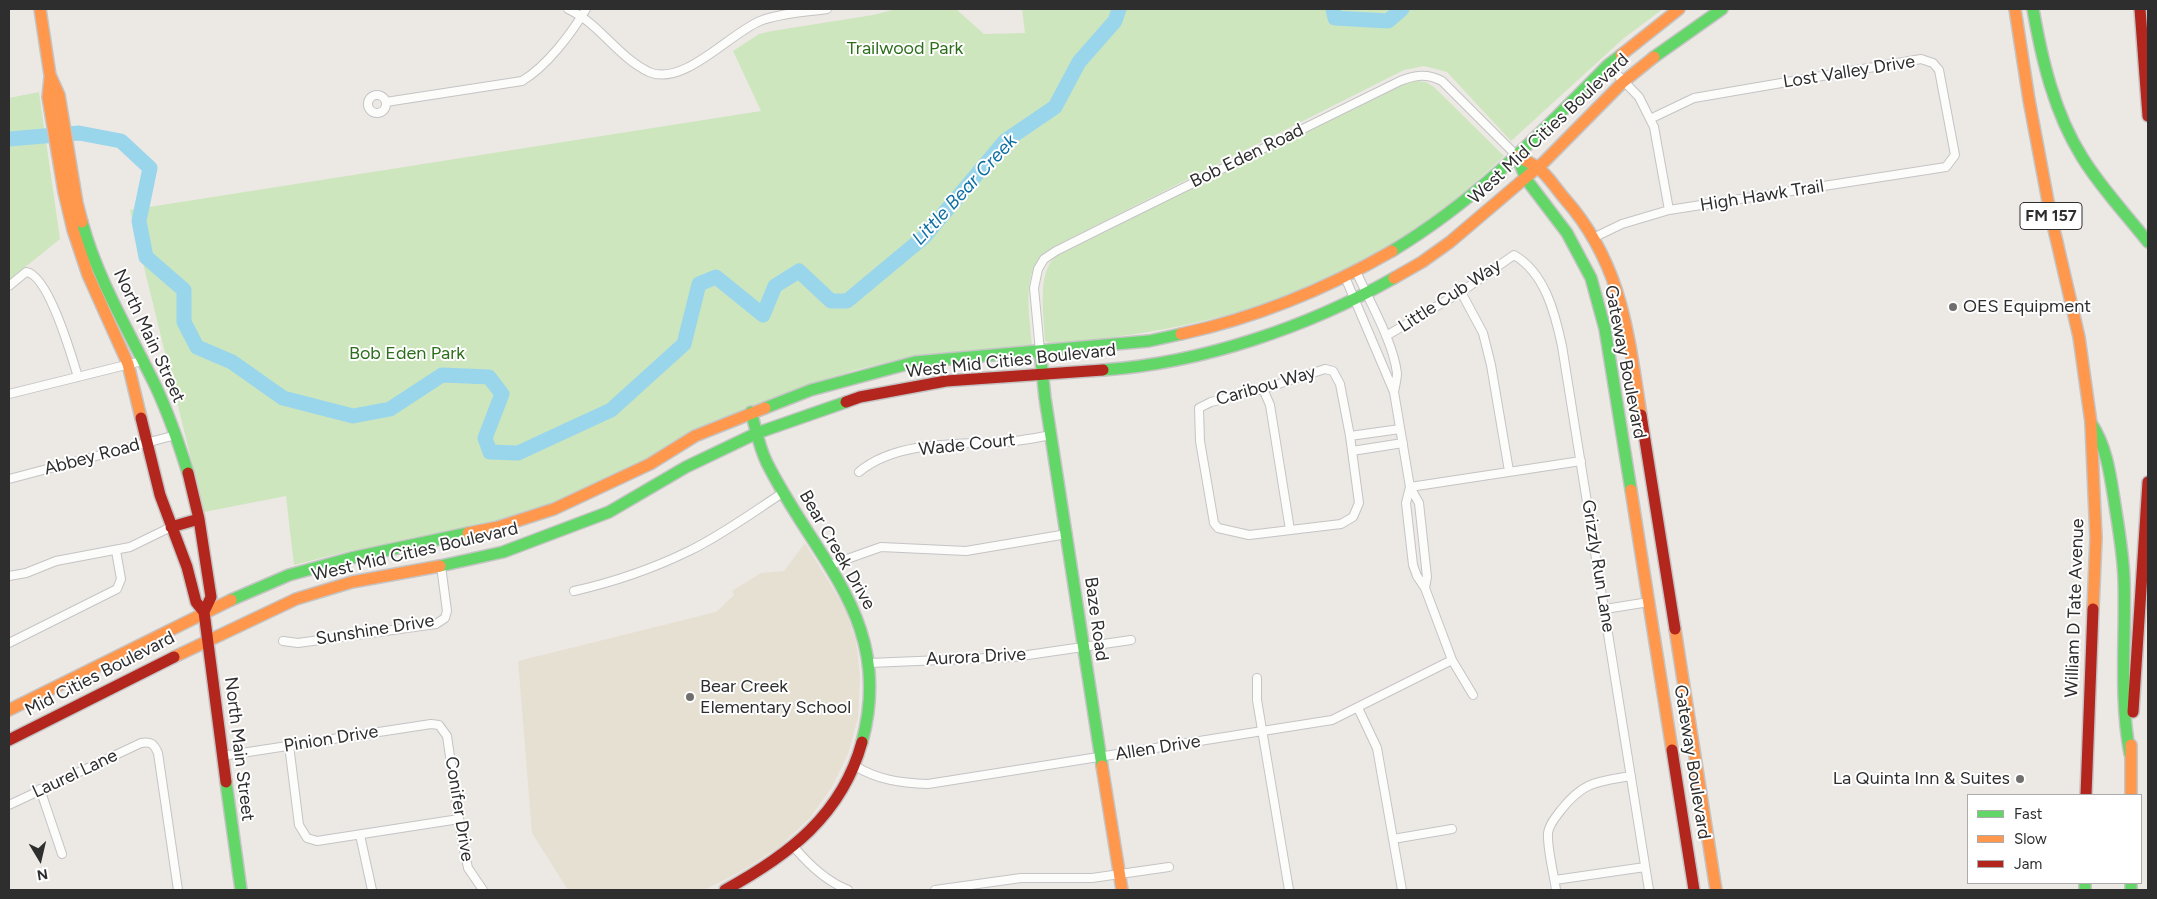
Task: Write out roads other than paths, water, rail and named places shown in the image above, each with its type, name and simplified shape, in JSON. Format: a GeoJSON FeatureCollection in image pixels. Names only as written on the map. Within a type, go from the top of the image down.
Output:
{"type":"FeatureCollection","features":[{"type":"Feature","properties":{"kind":"main road","name":"North Main Street"},"geometry":{"type":"LineString","coordinates":[[40,9],[67,176],[69,217],[80,253],[128,364],[160,495],[188,567],[196,602],[204,612]]}},
{"type":"Feature","properties":{"kind":"main road","name":"West Mid Cities Boulevard"},"geometry":{"type":"LineString","coordinates":[[9,710],[204,612],[296,572],[351,558],[498,528],[554,509],[650,464],[695,436],[751,412],[811,390],[915,362],[1120,345],[1200,330],[1254,315],[1300,298],[1356,271],[1429,229],[1469,199],[1517,156],[1608,65],[1679,9]]}},
{"type":"Feature","properties":{"kind":"main road","name":"West Mid Cities Boulevard"},"geometry":{"type":"LineString","coordinates":[[207,640],[296,599],[352,582],[441,566],[503,552],[609,512],[686,466],[757,433],[860,397],[946,382],[1121,368],[1179,359],[1222,349],[1308,320],[1355,299],[1422,262],[1526,179],[1623,82],[1709,16],[1722,9]]}},
{"type":"Feature","properties":{"kind":"main road","name":"FM 157"},"geometry":{"type":"LineString","coordinates":[[2015,9],[2029,100],[2050,212],[2079,337],[2091,423],[2100,436],[2111,482],[2121,546],[2124,578],[2124,722],[2130,754]]}},
{"type":"Feature","properties":{"kind":"main road"},"geometry":{"type":"LineString","coordinates":[[2033,9],[2050,88],[2065,124],[2083,158],[2148,242]]}},
{"type":"Feature","properties":{"kind":"main road"},"geometry":{"type":"LineString","coordinates":[[2140,9],[2148,116]]}},
{"type":"Feature","properties":{"kind":"main road","name":"Gateway Boulevard"},"geometry":{"type":"LineString","coordinates":[[1517,156],[1538,168],[1581,217],[1602,251],[1614,282],[1626,323],[1716,890]]}},
{"type":"Feature","properties":{"kind":"main road","name":"Gateway Boulevard"},"geometry":{"type":"LineString","coordinates":[[1517,156],[1526,179],[1568,233],[1591,278],[1605,329],[1694,890]]}},
{"type":"Feature","properties":{"kind":"main road","name":"North Main Street"},"geometry":{"type":"LineString","coordinates":[[67,176],[101,277],[156,388],[176,435],[199,519],[211,597],[204,612],[207,640],[241,890]]}},
{"type":"Feature","properties":{"kind":"main road","name":"Baze Road"},"geometry":{"type":"LineString","coordinates":[[1040,351],[1082,646],[1122,890]]}},
{"type":"Feature","properties":{"kind":"main road","name":"Bear Creek Drive"},"geometry":{"type":"LineString","coordinates":[[725,890],[794,847],[808,834],[826,812],[855,766],[865,736],[870,709],[871,680],[869,663],[866,642],[857,615],[830,565],[766,461],[751,412]]}},
{"type":"Feature","properties":{"kind":"main road","name":"William D Tate Avenue"},"geometry":{"type":"LineString","coordinates":[[2086,794],[2096,538],[2091,423]]}},
{"type":"Feature","properties":{"kind":"main road"},"geometry":{"type":"LineString","coordinates":[[2131,794],[2130,754],[2148,482]]}},
{"type":"Feature","properties":{"kind":"main road"},"geometry":{"type":"LineString","coordinates":[[171,527],[199,519]]}},
{"type":"Feature","properties":{"kind":"main road"},"geometry":{"type":"LineString","coordinates":[[1649,602],[1670,598]]}},
{"type":"Feature","properties":{"kind":"main road","name":"Mid Cities Boulevard"},"geometry":{"type":"LineString","coordinates":[[9,740],[207,640]]}},
{"type":"Feature","properties":{"kind":"street"},"geometry":{"type":"LineString","coordinates":[[568,9],[582,17],[625,56],[650,72],[666,75],[685,71],[745,28],[781,12],[827,9]]}},
{"type":"Feature","properties":{"kind":"street"},"geometry":{"type":"LineString","coordinates":[[386,102],[522,81],[532,75],[546,62],[582,17],[586,9]]}},
{"type":"Feature","properties":{"kind":"street","name":"Lost Valley Drive"},"geometry":{"type":"LineString","coordinates":[[1650,119],[1694,98],[1921,59],[1933,63],[1939,70],[1955,155],[1946,167],[1936,169]]}},
{"type":"Feature","properties":{"kind":"street"},"geometry":{"type":"LineString","coordinates":[[1608,65],[1638,97],[1654,127],[1669,210]]}},
{"type":"Feature","properties":{"kind":"street","name":"Bob Eden Road"},"geometry":{"type":"LineString","coordinates":[[1040,351],[1034,288],[1038,269],[1044,259],[1108,225],[1400,81],[1423,75],[1433,76],[1442,81],[1517,156]]}},
{"type":"Feature","properties":{"kind":"street","name":"High Hawk Trail"},"geometry":{"type":"LineString","coordinates":[[1593,238],[1622,224],[1669,210],[1936,169]]}},
{"type":"Feature","properties":{"kind":"street","name":"Little Cub Way"},"geometry":{"type":"LineString","coordinates":[[1386,336],[1461,292],[1514,255]]}},
{"type":"Feature","properties":{"kind":"street","name":"Grizzly Run Lane"},"geometry":{"type":"LineString","coordinates":[[1514,255],[1525,261],[1538,278],[1557,324],[1581,461],[1649,890]]}},
{"type":"Feature","properties":{"kind":"street"},"geometry":{"type":"LineString","coordinates":[[1356,271],[1386,336],[1397,374],[1394,392]]}},
{"type":"Feature","properties":{"kind":"street"},"geometry":{"type":"LineString","coordinates":[[9,286],[24,273],[30,272],[45,290],[60,324],[78,377]]}},
{"type":"Feature","properties":{"kind":"street"},"geometry":{"type":"LineString","coordinates":[[1344,277],[1394,392],[1410,487],[1419,502],[1426,572],[1425,588]]}},
{"type":"Feature","properties":{"kind":"street"},"geometry":{"type":"LineString","coordinates":[[1461,292],[1483,333],[1491,364],[1509,471]]}},
{"type":"Feature","properties":{"kind":"street"},"geometry":{"type":"LineString","coordinates":[[9,394],[142,360]]}},
{"type":"Feature","properties":{"kind":"street","name":"Caribou Way"},"geometry":{"type":"LineString","coordinates":[[1290,530],[1249,535],[1218,528],[1214,523],[1200,441],[1199,408],[1210,402],[1263,389],[1325,368],[1333,370],[1340,384],[1350,436]]}},
{"type":"Feature","properties":{"kind":"street"},"geometry":{"type":"LineString","coordinates":[[1263,389],[1270,405],[1290,530],[1341,524],[1353,517],[1359,503],[1350,436],[1400,429]]}},
{"type":"Feature","properties":{"kind":"street","name":"Abbey Road"},"geometry":{"type":"LineString","coordinates":[[9,479],[176,435]]}},
{"type":"Feature","properties":{"kind":"street","name":"Wade Court"},"geometry":{"type":"LineString","coordinates":[[858,472],[883,457],[929,446],[1006,442],[1051,435]]}},
{"type":"Feature","properties":{"kind":"street"},"geometry":{"type":"LineString","coordinates":[[1352,451],[1403,443]]}},
{"type":"Feature","properties":{"kind":"street"},"geometry":{"type":"LineString","coordinates":[[1410,487],[1581,461]]}},
{"type":"Feature","properties":{"kind":"street"},"geometry":{"type":"LineString","coordinates":[[1410,487],[1406,503],[1413,565],[1417,576],[1425,588],[1452,660],[1473,695]]}},
{"type":"Feature","properties":{"kind":"street"},"geometry":{"type":"LineString","coordinates":[[574,591],[605,584],[643,571],[690,550],[784,492]]}},
{"type":"Feature","properties":{"kind":"street"},"geometry":{"type":"LineString","coordinates":[[9,576],[26,573],[56,561],[130,547],[171,527]]}},
{"type":"Feature","properties":{"kind":"street"},"geometry":{"type":"LineString","coordinates":[[830,565],[881,547],[966,551],[1067,534]]}},
{"type":"Feature","properties":{"kind":"street"},"geometry":{"type":"LineString","coordinates":[[9,643],[117,589],[121,579],[116,551]]}},
{"type":"Feature","properties":{"kind":"street","name":"Sunshine Drive"},"geometry":{"type":"LineString","coordinates":[[283,641],[298,643],[436,624],[445,618],[447,611],[441,566]]}},
{"type":"Feature","properties":{"kind":"street"},"geometry":{"type":"LineString","coordinates":[[1604,609],[1649,602]]}},
{"type":"Feature","properties":{"kind":"street","name":"Aurora Drive"},"geometry":{"type":"LineString","coordinates":[[869,663],[1014,657],[1131,640]]}},
{"type":"Feature","properties":{"kind":"street","name":"Allen Drive"},"geometry":{"type":"LineString","coordinates":[[855,766],[883,779],[902,783],[928,784],[1332,720],[1452,660]]}},
{"type":"Feature","properties":{"kind":"street"},"geometry":{"type":"LineString","coordinates":[[1257,678],[1258,700],[1289,890]]}},
{"type":"Feature","properties":{"kind":"street"},"geometry":{"type":"LineString","coordinates":[[1358,708],[1377,748],[1402,890]]}},
{"type":"Feature","properties":{"kind":"street","name":"Pinion Drive"},"geometry":{"type":"LineString","coordinates":[[222,756],[432,724],[440,725]]}},
{"type":"Feature","properties":{"kind":"street","name":"Conifer Drive"},"geometry":{"type":"LineString","coordinates":[[440,725],[447,736],[468,868],[483,890]]}},
{"type":"Feature","properties":{"kind":"street","name":"Laurel Lane"},"geometry":{"type":"LineString","coordinates":[[9,805],[142,743],[148,742],[155,745],[158,753],[178,890]]}},
{"type":"Feature","properties":{"kind":"street"},"geometry":{"type":"LineString","coordinates":[[289,745],[299,825],[306,838],[317,841],[459,819]]}},
{"type":"Feature","properties":{"kind":"street"},"geometry":{"type":"LineString","coordinates":[[1556,890],[1548,832],[1552,821],[1570,798],[1582,788],[1595,782],[1631,776]]}},
{"type":"Feature","properties":{"kind":"street"},"geometry":{"type":"LineString","coordinates":[[40,789],[62,854]]}},
{"type":"Feature","properties":{"kind":"street"},"geometry":{"type":"LineString","coordinates":[[1393,839],[1452,829]]}},
{"type":"Feature","properties":{"kind":"street"},"geometry":{"type":"LineString","coordinates":[[360,835],[372,890]]}},
{"type":"Feature","properties":{"kind":"street"},"geometry":{"type":"LineString","coordinates":[[794,847],[808,864],[821,875],[848,890]]}},
{"type":"Feature","properties":{"kind":"street"},"geometry":{"type":"LineString","coordinates":[[935,890],[962,888],[1021,878],[1092,878],[1169,867]]}},
{"type":"Feature","properties":{"kind":"street"},"geometry":{"type":"LineString","coordinates":[[1555,880],[1646,867]]}},
{"type":"Feature","properties":{"kind":"waterway","name":"Little Bear Creek"},"geometry":{"type":"LineString","coordinates":[[9,139],[79,133],[121,141],[150,168],[139,221],[146,257],[184,290],[184,322],[197,347],[232,362],[283,398],[353,416],[390,409],[442,375],[489,377],[502,394],[485,438],[490,452],[518,453],[611,410],[684,344],[699,284],[716,277],[763,315],[775,286],[799,271],[831,301],[847,301],[924,237],[1005,141],[1055,107],[1079,62],[1115,21],[1119,9]]}},
{"type":"Feature","properties":{"kind":"waterway","name":"Little Bear Creek"},"geometry":{"type":"LineString","coordinates":[[1333,9],[1335,18],[1388,21],[1402,9]]}},
{"type":"Feature","properties":{"kind":"place","name":"OES Equipment"},"geometry":{"type":"Point","coordinates":[1953,307]}},
{"type":"Feature","properties":{"kind":"place","name":"Bear Creek Elementary School"},"geometry":{"type":"Point","coordinates":[690,697]}},
{"type":"Feature","properties":{"kind":"place","name":"La Quinta Inn & Suites"},"geometry":{"type":"Point","coordinates":[2020,779]}},
{"type":"Feature","properties":{"kind":"park label","name":"Trailwood Park"},"geometry":{"type":"Point","coordinates":[905,49]}},
{"type":"Feature","properties":{"kind":"park label","name":"Bob Eden Park"},"geometry":{"type":"Point","coordinates":[407,354]}}]}
